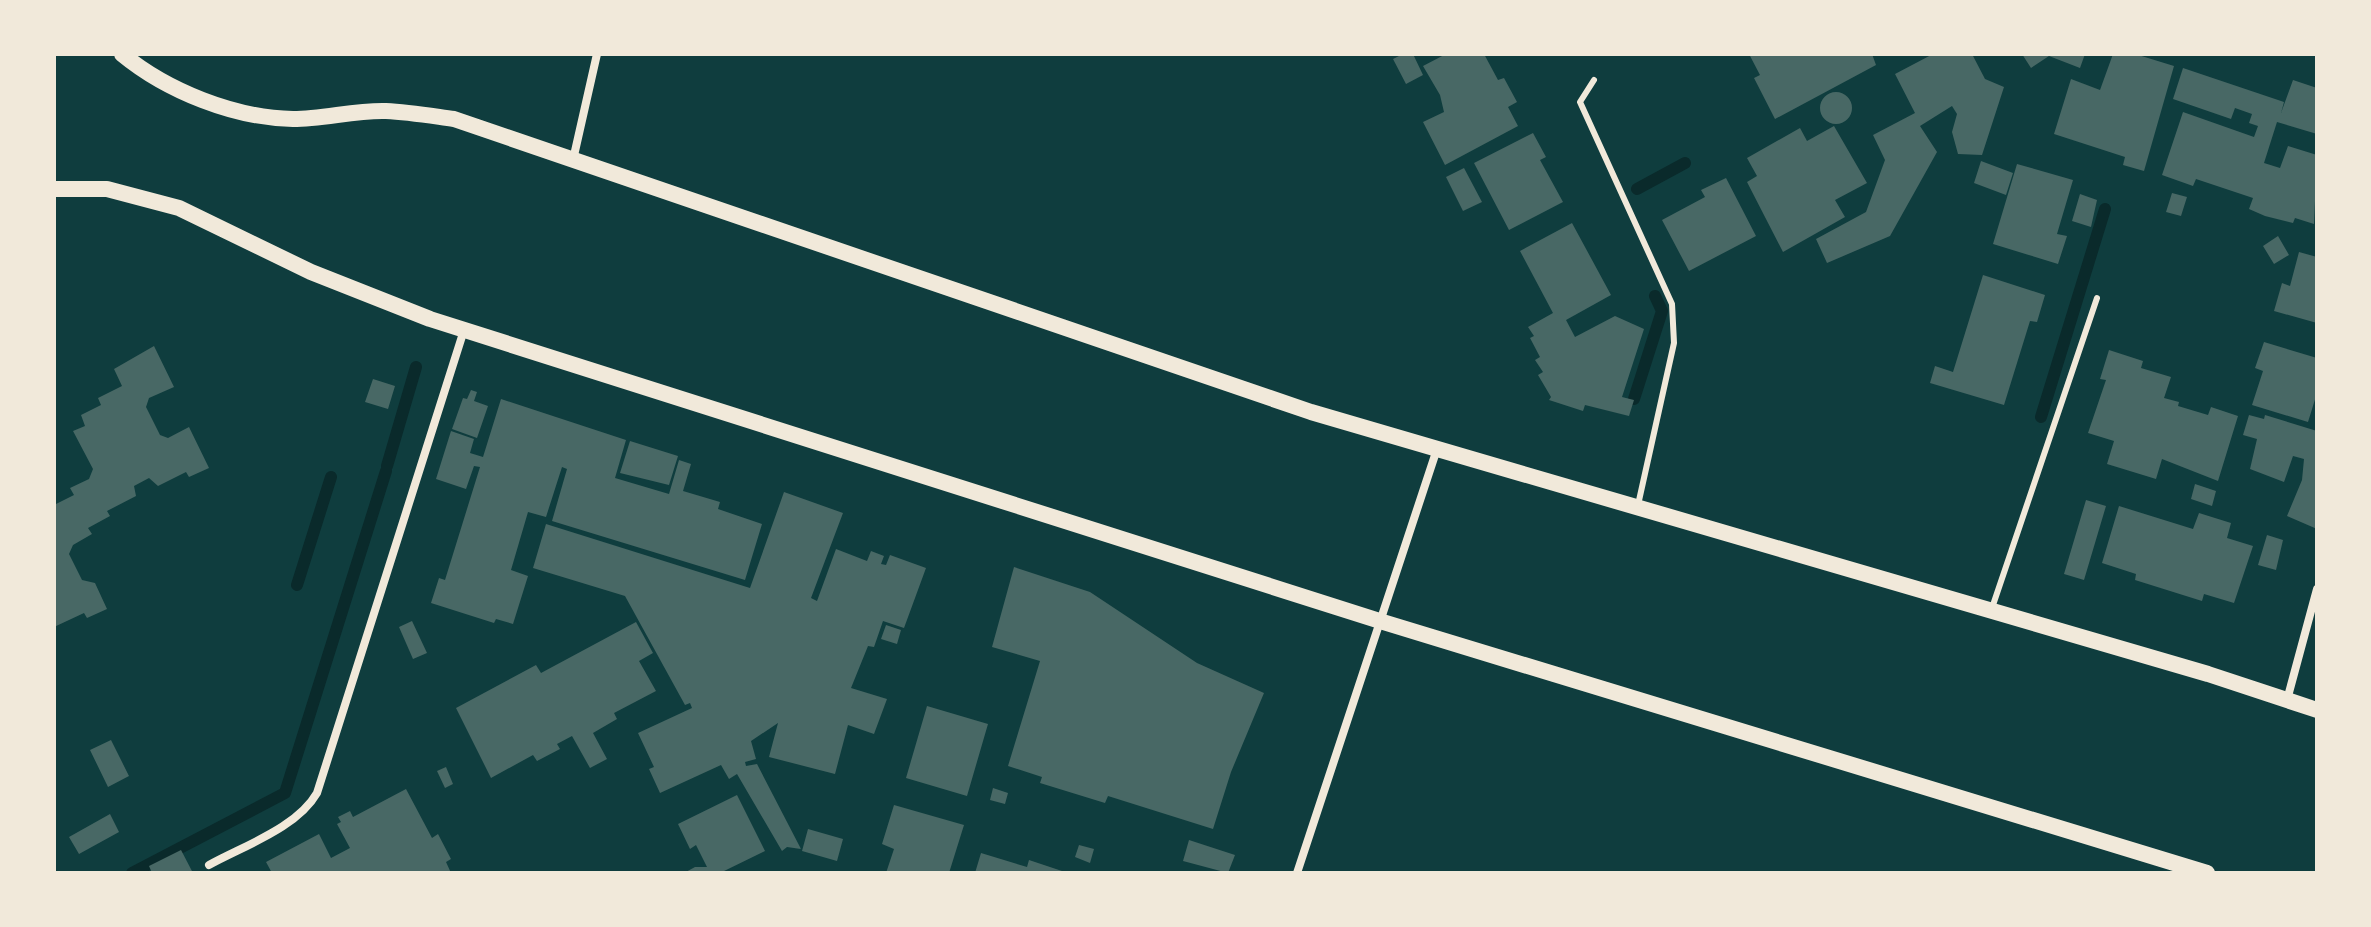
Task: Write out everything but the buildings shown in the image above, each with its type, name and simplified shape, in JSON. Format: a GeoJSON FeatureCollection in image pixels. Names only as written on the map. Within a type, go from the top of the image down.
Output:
{"type":"FeatureCollection","features":[{"type":"Feature","properties":{"kind":"main road"},"geometry":{"type":"LineString","coordinates":[[122,54],[143,72],[192,96],[247,112],[293,119],[386,111],[454,119],[1436,452],[1990,611],[2317,710]]}},
{"type":"Feature","properties":{"kind":"main road"},"geometry":{"type":"LineString","coordinates":[[54,189],[107,189],[179,208],[311,272],[464,330],[1383,622],[2207,873]]}},
{"type":"Feature","properties":{"kind":"street"},"geometry":{"type":"LineString","coordinates":[[573,160],[597,54]]}},
{"type":"Feature","properties":{"kind":"street"},"geometry":{"type":"LineString","coordinates":[[209,865],[309,808],[317,793],[464,330]]}},
{"type":"Feature","properties":{"kind":"street"},"geometry":{"type":"LineString","coordinates":[[1297,873],[1383,622],[1436,452]]}},
{"type":"Feature","properties":{"kind":"street"},"geometry":{"type":"LineString","coordinates":[[2287,701],[2317,589]]}},
{"type":"Feature","properties":{"kind":"lane"},"geometry":{"type":"LineString","coordinates":[[1594,80],[1580,102],[1672,304],[1674,343],[1637,509]]}},
{"type":"Feature","properties":{"kind":"lane"},"geometry":{"type":"LineString","coordinates":[[1990,611],[2097,298]]}},
{"type":"Feature","properties":{"kind":"waterway"},"geometry":{"type":"LineString","coordinates":[[1637,189],[1685,163]]}},
{"type":"Feature","properties":{"kind":"waterway"},"geometry":{"type":"LineString","coordinates":[[2041,417],[2105,209]]}},
{"type":"Feature","properties":{"kind":"waterway"},"geometry":{"type":"LineString","coordinates":[[1634,399],[1662,311],[1655,296]]}},
{"type":"Feature","properties":{"kind":"waterway"},"geometry":{"type":"LineString","coordinates":[[387,466],[416,367]]}},
{"type":"Feature","properties":{"kind":"waterway"},"geometry":{"type":"LineString","coordinates":[[132,873],[285,793],[386,471]]}},
{"type":"Feature","properties":{"kind":"waterway"},"geometry":{"type":"LineString","coordinates":[[297,585],[331,477]]}}]}
